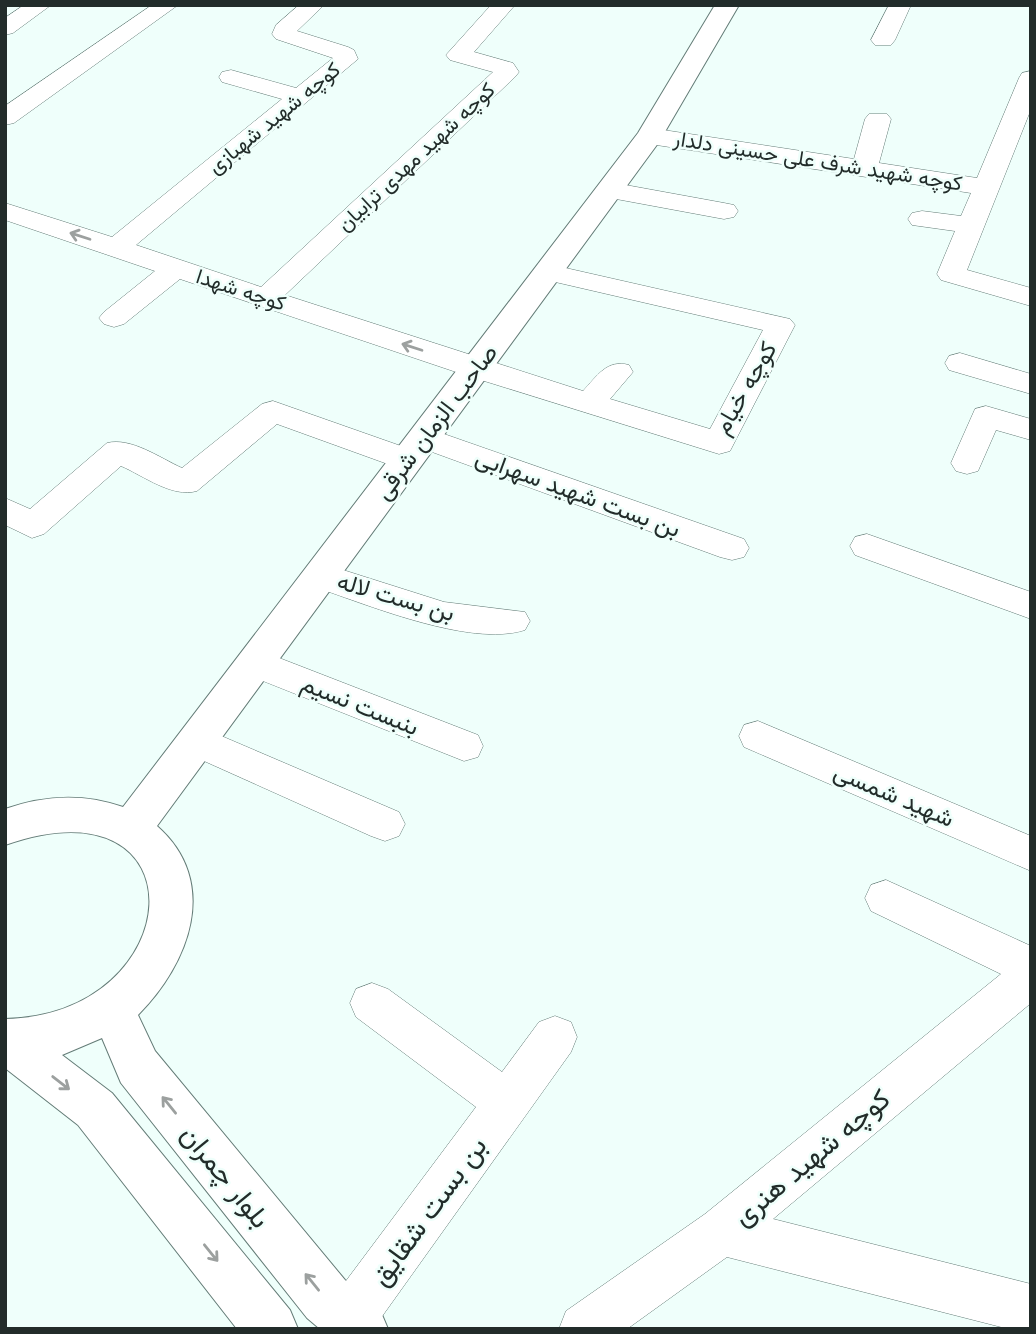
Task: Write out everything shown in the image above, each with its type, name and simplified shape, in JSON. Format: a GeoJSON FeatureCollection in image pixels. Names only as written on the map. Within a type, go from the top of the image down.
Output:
{"type":"FeatureCollection","features":[{"type":"Feature","properties":{"kind":"main road","name":"صاحب الزمان شرقی"},"geometry":{"type":"LineString","coordinates":[[131,830],[650,136],[727,5]]}},
{"type":"Feature","properties":{"kind":"main road"},"geometry":{"type":"LineString","coordinates":[[5,795],[23,821],[74,813],[104,818],[131,830],[153,847],[167,870],[173,897],[170,926],[159,956],[139,984],[112,1009],[79,1027],[43,1039],[6,1041]]}},
{"type":"Feature","properties":{"kind":"main road","name":"بلوار چمران"},"geometry":{"type":"LineString","coordinates":[[112,1009],[138,1067],[326,1299],[355,1324]]}},
{"type":"Feature","properties":{"kind":"main road"},"geometry":{"type":"LineString","coordinates":[[6,1041],[95,1109],[271,1329]]}},
{"type":"Feature","properties":{"kind":"street"},"geometry":{"type":"LineString","coordinates":[[5,28],[40,5]]}},
{"type":"Feature","properties":{"kind":"street"},"geometry":{"type":"LineString","coordinates":[[5,118],[167,5]]}},
{"type":"Feature","properties":{"kind":"street","name":"کوچه شهید شهبازی"},"geometry":{"type":"LineString","coordinates":[[116,248],[346,60],[346,55],[284,34],[284,30],[313,5]]}},
{"type":"Feature","properties":{"kind":"street","name":"کوچه شهید مهدی ترابیان"},"geometry":{"type":"LineString","coordinates":[[265,298],[507,72],[505,68],[458,55],[504,5]]}},
{"type":"Feature","properties":{"kind":"street"},"geometry":{"type":"LineString","coordinates":[[883,40],[900,5]]}},
{"type":"Feature","properties":{"kind":"street"},"geometry":{"type":"LineString","coordinates":[[231,77],[300,97]]}},
{"type":"Feature","properties":{"kind":"street","name":"کوچه شهید شرف علی حسینی دلدار"},"geometry":{"type":"LineString","coordinates":[[1028,92],[951,274],[1031,297]]}},
{"type":"Feature","properties":{"kind":"street"},"geometry":{"type":"LineString","coordinates":[[864,169],[878,119]]}},
{"type":"Feature","properties":{"kind":"street","name":"کوچه شهید شرف علی حسینی دلدار"},"geometry":{"type":"LineString","coordinates":[[650,136],[987,187]]}},
{"type":"Feature","properties":{"kind":"street"},"geometry":{"type":"LineString","coordinates":[[609,190],[724,211]]}},
{"type":"Feature","properties":{"kind":"street"},"geometry":{"type":"LineString","coordinates":[[922,219],[971,225]]}},
{"type":"Feature","properties":{"kind":"street","name":"کوچه شهدا"},"geometry":{"type":"LineString","coordinates":[[11,220],[116,248],[477,368]]}},
{"type":"Feature","properties":{"kind":"street"},"geometry":{"type":"LineString","coordinates":[[114,318],[176,268]]}},
{"type":"Feature","properties":{"kind":"street","name":"کوچه خیام"},"geometry":{"type":"LineString","coordinates":[[477,368],[719,443],[780,325],[548,272]]}},
{"type":"Feature","properties":{"kind":"street"},"geometry":{"type":"LineString","coordinates":[[960,363],[1031,384]]}},
{"type":"Feature","properties":{"kind":"street"},"geometry":{"type":"LineString","coordinates":[[589,403],[618,372]]}},
{"type":"Feature","properties":{"kind":"street","name":"بن بست شهید سهرابی"},"geometry":{"type":"LineString","coordinates":[[5,510],[32,526],[118,451],[185,483],[274,411],[416,449],[732,548]]}},
{"type":"Feature","properties":{"kind":"street"},"geometry":{"type":"LineString","coordinates":[[967,463],[986,416],[1031,430]]}},
{"type":"Feature","properties":{"kind":"street"},"geometry":{"type":"LineString","coordinates":[[867,546],[1031,606]]}},
{"type":"Feature","properties":{"kind":"street","name":"بن بست لاله"},"geometry":{"type":"LineString","coordinates":[[321,576],[444,615],[512,621]]}},
{"type":"Feature","properties":{"kind":"street","name":"بنبست نسیم"},"geometry":{"type":"LineString","coordinates":[[256,663],[464,746]]}},
{"type":"Feature","properties":{"kind":"street","name":"شهید شمسی"},"geometry":{"type":"LineString","coordinates":[[758,736],[1031,854]]}},
{"type":"Feature","properties":{"kind":"street"},"geometry":{"type":"LineString","coordinates":[[198,741],[384,824]]}},
{"type":"Feature","properties":{"kind":"street"},"geometry":{"type":"LineString","coordinates":[[886,898],[1031,967]]}},
{"type":"Feature","properties":{"kind":"street","name":"کوچه شهید هنری"},"geometry":{"type":"LineString","coordinates":[[584,1329],[722,1231],[1031,976]]}},
{"type":"Feature","properties":{"kind":"street"},"geometry":{"type":"LineString","coordinates":[[372,1003],[507,1103]]}},
{"type":"Feature","properties":{"kind":"street","name":"بن بست شقایق"},"geometry":{"type":"LineString","coordinates":[[355,1324],[555,1038]]}},
{"type":"Feature","properties":{"kind":"street"},"geometry":{"type":"LineString","coordinates":[[722,1231],[1031,1308]]}}]}
